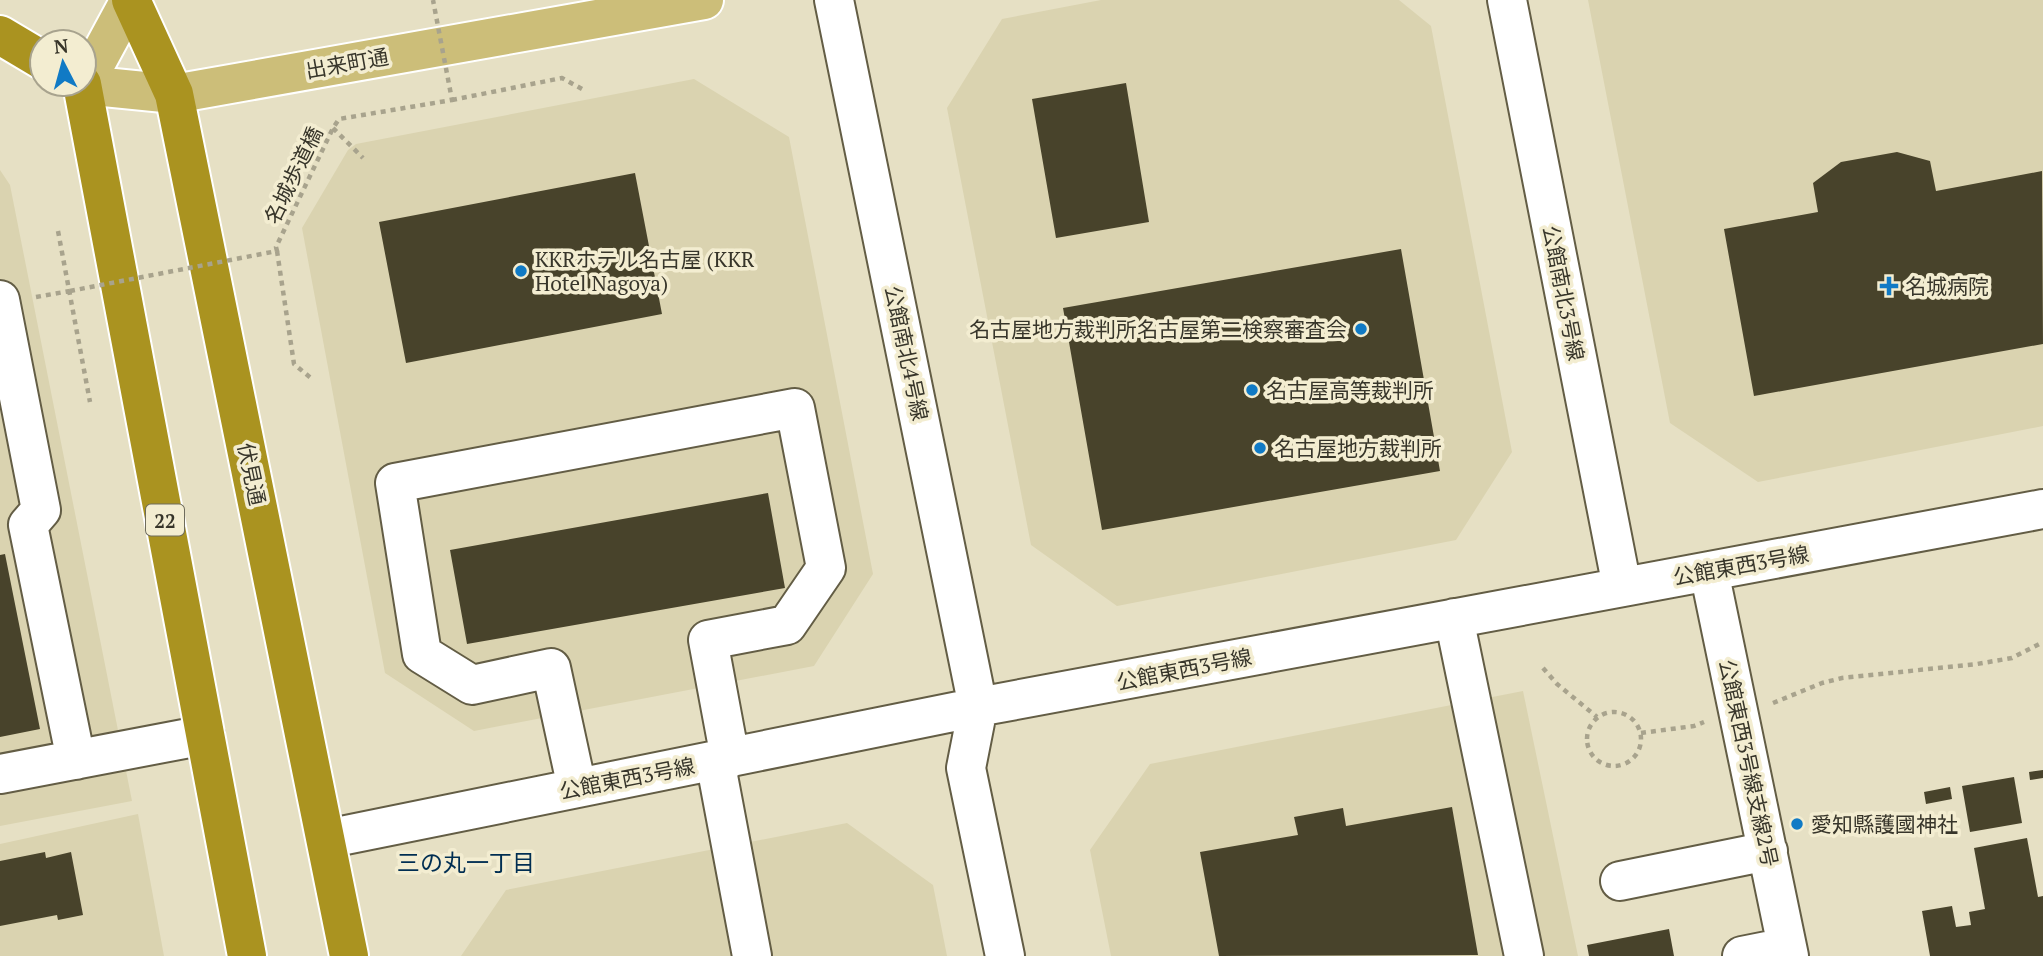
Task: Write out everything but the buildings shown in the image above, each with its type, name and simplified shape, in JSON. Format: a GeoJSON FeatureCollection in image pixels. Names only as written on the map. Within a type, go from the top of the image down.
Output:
{"type":"FeatureCollection","features":[{"type":"Feature","properties":{"kind":"highway","name":"伏見通"},"geometry":{"type":"LineString","coordinates":[[131,0],[174,94],[326,839],[345,946]]}},
{"type":"Feature","properties":{"kind":"highway"},"geometry":{"type":"LineString","coordinates":[[0,35],[28,52]]}},
{"type":"Feature","properties":{"kind":"highway","name":"22"},"geometry":{"type":"LineString","coordinates":[[86,98],[247,956]]}},
{"type":"Feature","properties":{"kind":"main road"},"geometry":{"type":"LineString","coordinates":[[98,58],[131,0]]}},
{"type":"Feature","properties":{"kind":"main road","name":"出来町通"},"geometry":{"type":"LineString","coordinates":[[98,86],[174,94],[704,0]]}},
{"type":"Feature","properties":{"kind":"street","name":"公館南北4号線"},"geometry":{"type":"LineString","coordinates":[[834,0],[978,707]]}},
{"type":"Feature","properties":{"kind":"street","name":"公館南北3号線"},"geometry":{"type":"LineString","coordinates":[[1507,0],[1622,587]]}},
{"type":"Feature","properties":{"kind":"street"},"geometry":{"type":"LineString","coordinates":[[16,299],[41,510],[28,525],[76,760]]}},
{"type":"Feature","properties":{"kind":"street"},"geometry":{"type":"LineString","coordinates":[[577,788],[551,668],[472,685],[422,654],[395,483],[795,408],[826,568],[787,625],[708,640],[722,759],[752,956]]}},
{"type":"Feature","properties":{"kind":"street","name":"公館東西3号線"},"geometry":{"type":"LineString","coordinates":[[326,839],[978,707],[2043,509]]}},
{"type":"Feature","properties":{"kind":"street","name":"公館東西3号線支線2号"},"geometry":{"type":"LineString","coordinates":[[1709,570],[1788,951]]}},
{"type":"Feature","properties":{"kind":"street"},"geometry":{"type":"LineString","coordinates":[[1454,618],[1524,956]]}},
{"type":"Feature","properties":{"kind":"street"},"geometry":{"type":"LineString","coordinates":[[978,707],[966,768],[1004,956]]}},
{"type":"Feature","properties":{"kind":"street"},"geometry":{"type":"LineString","coordinates":[[0,774],[205,735]]}},
{"type":"Feature","properties":{"kind":"street"},"geometry":{"type":"LineString","coordinates":[[1620,881],[1768,851]]}},
{"type":"Feature","properties":{"kind":"street"},"geometry":{"type":"LineString","coordinates":[[1742,956],[1788,951]]}},
{"type":"Feature","properties":{"kind":"path"},"geometry":{"type":"LineString","coordinates":[[433,0],[453,100]]}},
{"type":"Feature","properties":{"kind":"path","name":"名城歩道橋"},"geometry":{"type":"LineString","coordinates":[[16,299],[277,251],[276,247],[339,120],[562,78],[582,89]]}},
{"type":"Feature","properties":{"kind":"path"},"geometry":{"type":"LineString","coordinates":[[333,128],[363,158]]}},
{"type":"Feature","properties":{"kind":"path"},"geometry":{"type":"LineString","coordinates":[[58,231],[90,402]]}},
{"type":"Feature","properties":{"kind":"path"},"geometry":{"type":"LineString","coordinates":[[277,251],[294,364],[312,379]]}},
{"type":"Feature","properties":{"kind":"path"},"geometry":{"type":"LineString","coordinates":[[1641,733],[1694,726],[1717,717],[1758,709],[1822,683],[1842,678],[2012,658],[2043,642]]}},
{"type":"Feature","properties":{"kind":"path"},"geometry":{"type":"LineString","coordinates":[[1543,668],[1557,684],[1597,717]]}},
{"type":"Feature","properties":{"kind":"path"},"geometry":{"type":"LineString","coordinates":[[1615,712],[1623,713],[1637,725],[1642,742],[1634,758],[1627,764],[1609,766],[1593,758],[1587,741],[1591,724],[1597,717],[1615,712]]}},
{"type":"Feature","properties":{"kind":"shaded area"},"geometry":{"type":"Polygon","coordinates":[[[1101,0],[1399,0],[1431,26],[1512,452],[1456,540],[1117,606],[1031,545],[947,108],[1002,19],[1101,0]]]}},
{"type":"Feature","properties":{"kind":"shaded area"},"geometry":{"type":"Polygon","coordinates":[[[1588,0],[2043,0],[2043,426],[1758,482],[1670,423],[1588,0]]]}},
{"type":"Feature","properties":{"kind":"shaded area"},"geometry":{"type":"Polygon","coordinates":[[[694,79],[789,137],[873,574],[814,666],[474,731],[385,673],[302,228],[348,150],[356,144],[694,79]]]}},
{"type":"Feature","properties":{"kind":"shaded area"},"geometry":{"type":"Polygon","coordinates":[[[0,170],[10,185],[132,801],[0,826],[0,170]]]}},
{"type":"Feature","properties":{"kind":"shaded area"},"geometry":{"type":"Polygon","coordinates":[[[1523,691],[1578,956],[1111,956],[1090,850],[1150,764],[1523,691]]]}},
{"type":"Feature","properties":{"kind":"shaded area"},"geometry":{"type":"Polygon","coordinates":[[[138,814],[164,956],[0,956],[0,844],[138,814]]]}},
{"type":"Feature","properties":{"kind":"shaded area"},"geometry":{"type":"Polygon","coordinates":[[[847,823],[933,885],[947,956],[461,956],[506,890],[847,823]]]}},
{"type":"Feature","properties":{"kind":"place","name":"KKRホテル名古屋 (KKR Hotel Nagoya)"},"geometry":{"type":"Point","coordinates":[521,271]}},
{"type":"Feature","properties":{"kind":"place","name":"名城病院"},"geometry":{"type":"Point","coordinates":[1889,286]}},
{"type":"Feature","properties":{"kind":"place","name":"名古屋地方裁判所名古屋第二検察審査会"},"geometry":{"type":"Point","coordinates":[1361,329]}},
{"type":"Feature","properties":{"kind":"place","name":"名古屋高等裁判所"},"geometry":{"type":"Point","coordinates":[1252,390]}},
{"type":"Feature","properties":{"kind":"place","name":"名古屋地方裁判所"},"geometry":{"type":"Point","coordinates":[1260,448]}},
{"type":"Feature","properties":{"kind":"place","name":"愛知縣護國神社"},"geometry":{"type":"Point","coordinates":[1797,824]}},
{"type":"Feature","properties":{"kind":"district","name":"三の丸一丁目"},"geometry":{"type":"Point","coordinates":[466,862]}}]}
